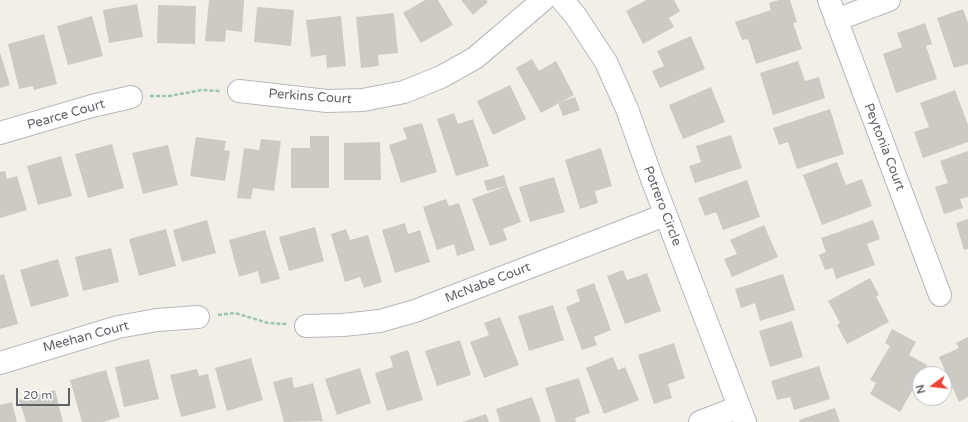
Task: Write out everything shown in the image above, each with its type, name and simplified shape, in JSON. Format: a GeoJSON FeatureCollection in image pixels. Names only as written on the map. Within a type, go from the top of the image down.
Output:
{"type":"FeatureCollection","features":[{"type":"Feature","properties":{"kind":"street","name":"Perkins Court"},"geometry":{"type":"LineString","coordinates":[[239,91],[327,101],[363,100],[404,92],[441,77],[475,58],[543,0]]}},
{"type":"Feature","properties":{"kind":"street","name":"Potrero Circle"},"geometry":{"type":"LineString","coordinates":[[562,0],[575,15],[606,62],[627,109],[665,215],[742,414]]}},
{"type":"Feature","properties":{"kind":"street","name":"Peytonia Court"},"geometry":{"type":"LineString","coordinates":[[829,0],[940,295]]}},
{"type":"Feature","properties":{"kind":"street"},"geometry":{"type":"LineString","coordinates":[[836,20],[889,0]]}},
{"type":"Feature","properties":{"kind":"street","name":"Pearce Court"},"geometry":{"type":"LineString","coordinates":[[0,133],[92,106],[131,97]]}},
{"type":"Feature","properties":{"kind":"street","name":"McNabe Court"},"geometry":{"type":"LineString","coordinates":[[306,326],[343,326],[372,322],[415,311],[665,215]]}},
{"type":"Feature","properties":{"kind":"street","name":"Meehan Court"},"geometry":{"type":"LineString","coordinates":[[0,363],[118,326],[157,320],[198,317]]}},
{"type":"Feature","properties":{"kind":"street"},"geometry":{"type":"LineString","coordinates":[[700,422],[742,414]]}},
{"type":"Feature","properties":{"kind":"path"},"geometry":{"type":"LineString","coordinates":[[131,97],[169,96],[202,90],[239,91]]}},
{"type":"Feature","properties":{"kind":"path"},"geometry":{"type":"LineString","coordinates":[[198,317],[235,314],[268,323],[306,326]]}},
{"type":"Feature","properties":{"kind":"building"},"geometry":{"type":"Polygon","coordinates":[[[209,0],[244,0],[242,32],[226,30],[225,42],[205,41],[209,0]]]}},
{"type":"Feature","properties":{"kind":"building"},"geometry":{"type":"Polygon","coordinates":[[[425,0],[438,0],[453,25],[421,43],[403,13],[425,0]]]}},
{"type":"Feature","properties":{"kind":"building"},"geometry":{"type":"Polygon","coordinates":[[[461,0],[486,0],[488,2],[473,15],[461,0]]]}},
{"type":"Feature","properties":{"kind":"building"},"geometry":{"type":"Polygon","coordinates":[[[646,0],[674,0],[680,11],[669,18],[674,27],[643,44],[626,11],[646,0]]]}},
{"type":"Feature","properties":{"kind":"building"},"geometry":{"type":"Polygon","coordinates":[[[779,0],[790,0],[797,22],[793,23],[802,49],[756,64],[748,39],[742,40],[735,22],[771,10],[769,3],[779,0]]]}},
{"type":"Feature","properties":{"kind":"building"},"geometry":{"type":"Polygon","coordinates":[[[137,4],[143,37],[109,43],[103,10],[137,4]]]}},
{"type":"Feature","properties":{"kind":"building"},"geometry":{"type":"Polygon","coordinates":[[[158,5],[196,6],[195,44],[157,43],[158,5]]]}},
{"type":"Feature","properties":{"kind":"building"},"geometry":{"type":"Polygon","coordinates":[[[257,7],[294,10],[291,46],[254,42],[257,7]]]}},
{"type":"Feature","properties":{"kind":"building"},"geometry":{"type":"Polygon","coordinates":[[[963,9],[968,23],[968,64],[954,68],[937,18],[963,9]]]}},
{"type":"Feature","properties":{"kind":"building"},"geometry":{"type":"Polygon","coordinates":[[[394,13],[398,53],[378,55],[379,66],[361,68],[356,17],[394,13]]]}},
{"type":"Feature","properties":{"kind":"building"},"geometry":{"type":"Polygon","coordinates":[[[92,16],[103,56],[68,65],[57,26],[92,16]]]}},
{"type":"Feature","properties":{"kind":"building"},"geometry":{"type":"Polygon","coordinates":[[[341,16],[346,66],[327,68],[326,55],[311,57],[306,20],[341,16]]]}},
{"type":"Feature","properties":{"kind":"building"},"geometry":{"type":"Polygon","coordinates":[[[925,23],[932,44],[926,46],[937,79],[896,93],[883,54],[902,47],[897,33],[925,23]]]}},
{"type":"Feature","properties":{"kind":"building"},"geometry":{"type":"Polygon","coordinates":[[[44,34],[57,84],[34,90],[33,86],[19,89],[8,44],[44,34]]]}},
{"type":"Feature","properties":{"kind":"building"},"geometry":{"type":"Polygon","coordinates":[[[691,36],[705,69],[660,88],[652,71],[664,66],[657,51],[691,36]]]}},
{"type":"Feature","properties":{"kind":"building"},"geometry":{"type":"Polygon","coordinates":[[[0,52],[10,85],[0,88],[0,52]]]}},
{"type":"Feature","properties":{"kind":"building"},"geometry":{"type":"Polygon","coordinates":[[[532,59],[539,71],[556,61],[574,95],[541,113],[516,68],[532,59]]]}},
{"type":"Feature","properties":{"kind":"building"},"geometry":{"type":"Polygon","coordinates":[[[798,61],[805,81],[819,77],[825,98],[773,115],[760,73],[798,61]]]}},
{"type":"Feature","properties":{"kind":"building"},"geometry":{"type":"Polygon","coordinates":[[[510,85],[526,119],[493,135],[477,101],[510,85]]]}},
{"type":"Feature","properties":{"kind":"building"},"geometry":{"type":"Polygon","coordinates":[[[711,87],[725,122],[683,139],[669,105],[711,87]]]}},
{"type":"Feature","properties":{"kind":"building"},"geometry":{"type":"Polygon","coordinates":[[[955,90],[968,125],[968,142],[923,158],[914,132],[929,127],[920,103],[955,90]]]}},
{"type":"Feature","properties":{"kind":"building"},"geometry":{"type":"Polygon","coordinates":[[[575,97],[580,110],[563,116],[558,103],[575,97]]]}},
{"type":"Feature","properties":{"kind":"building"},"geometry":{"type":"Polygon","coordinates":[[[830,109],[844,154],[797,169],[788,142],[779,145],[773,128],[830,109]]]}},
{"type":"Feature","properties":{"kind":"building"},"geometry":{"type":"Polygon","coordinates":[[[454,113],[458,124],[473,119],[489,166],[456,176],[437,119],[454,113]]]}},
{"type":"Feature","properties":{"kind":"building"},"geometry":{"type":"Polygon","coordinates":[[[422,123],[437,172],[401,183],[389,145],[407,139],[403,128],[422,123]]]}},
{"type":"Feature","properties":{"kind":"building"},"geometry":{"type":"Polygon","coordinates":[[[731,135],[742,168],[695,183],[689,166],[701,162],[696,146],[731,135]]]}},
{"type":"Feature","properties":{"kind":"building"},"geometry":{"type":"Polygon","coordinates":[[[310,136],[329,136],[329,188],[291,188],[291,148],[310,148],[310,136]]]}},
{"type":"Feature","properties":{"kind":"building"},"geometry":{"type":"Polygon","coordinates":[[[196,137],[226,141],[224,150],[230,151],[225,181],[190,176],[196,137]]]}},
{"type":"Feature","properties":{"kind":"building"},"geometry":{"type":"Polygon","coordinates":[[[261,139],[281,141],[274,191],[253,188],[251,199],[237,198],[244,148],[259,150],[261,139]]]}},
{"type":"Feature","properties":{"kind":"building"},"geometry":{"type":"Polygon","coordinates":[[[380,142],[381,180],[344,180],[344,143],[380,142]]]}},
{"type":"Feature","properties":{"kind":"building"},"geometry":{"type":"Polygon","coordinates":[[[112,144],[124,188],[88,198],[75,154],[112,144]]]}},
{"type":"Feature","properties":{"kind":"building"},"geometry":{"type":"Polygon","coordinates":[[[168,145],[178,185],[143,194],[132,153],[168,145]]]}},
{"type":"Feature","properties":{"kind":"building"},"geometry":{"type":"Polygon","coordinates":[[[601,148],[612,186],[595,191],[598,203],[580,209],[565,160],[601,148]]]}},
{"type":"Feature","properties":{"kind":"building"},"geometry":{"type":"Polygon","coordinates":[[[968,151],[968,197],[960,199],[963,208],[944,214],[935,187],[948,183],[940,161],[968,151]]]}},
{"type":"Feature","properties":{"kind":"building"},"geometry":{"type":"Polygon","coordinates":[[[61,156],[72,196],[38,205],[27,166],[61,156]]]}},
{"type":"Feature","properties":{"kind":"building"},"geometry":{"type":"Polygon","coordinates":[[[837,162],[846,185],[862,179],[872,206],[822,225],[803,175],[837,162]]]}},
{"type":"Feature","properties":{"kind":"building"},"geometry":{"type":"Polygon","coordinates":[[[5,171],[7,179],[17,176],[27,210],[0,218],[0,172],[5,171]]]}},
{"type":"Feature","properties":{"kind":"building"},"geometry":{"type":"Polygon","coordinates":[[[504,175],[507,186],[487,191],[484,181],[504,175]]]}},
{"type":"Feature","properties":{"kind":"building"},"geometry":{"type":"Polygon","coordinates":[[[554,177],[565,212],[530,222],[519,187],[554,177]]]}},
{"type":"Feature","properties":{"kind":"building"},"geometry":{"type":"Polygon","coordinates":[[[747,180],[760,217],[723,230],[716,212],[705,216],[698,198],[747,180]]]}},
{"type":"Feature","properties":{"kind":"building"},"geometry":{"type":"Polygon","coordinates":[[[507,186],[521,222],[503,229],[507,240],[490,246],[472,199],[507,186]]]}},
{"type":"Feature","properties":{"kind":"building"},"geometry":{"type":"Polygon","coordinates":[[[446,199],[449,206],[459,203],[475,250],[457,256],[454,244],[437,250],[423,207],[446,199]]]}},
{"type":"Feature","properties":{"kind":"building"},"geometry":{"type":"Polygon","coordinates":[[[968,219],[968,249],[964,250],[956,223],[968,219]]]}},
{"type":"Feature","properties":{"kind":"building"},"geometry":{"type":"Polygon","coordinates":[[[207,220],[216,253],[182,262],[173,230],[207,220]]]}},
{"type":"Feature","properties":{"kind":"building"},"geometry":{"type":"Polygon","coordinates":[[[873,220],[880,239],[867,244],[875,265],[836,279],[833,268],[825,270],[819,255],[826,252],[821,238],[873,220]]]}},
{"type":"Feature","properties":{"kind":"building"},"geometry":{"type":"Polygon","coordinates":[[[405,223],[408,234],[420,230],[430,262],[395,273],[382,230],[405,223]]]}},
{"type":"Feature","properties":{"kind":"building"},"geometry":{"type":"Polygon","coordinates":[[[764,225],[778,257],[732,277],[724,259],[737,254],[730,240],[764,225]]]}},
{"type":"Feature","properties":{"kind":"building"},"geometry":{"type":"Polygon","coordinates":[[[315,227],[324,261],[289,271],[279,237],[315,227]]]}},
{"type":"Feature","properties":{"kind":"building"},"geometry":{"type":"Polygon","coordinates":[[[166,229],[176,266],[139,276],[129,239],[166,229]]]}},
{"type":"Feature","properties":{"kind":"building"},"geometry":{"type":"Polygon","coordinates":[[[346,229],[350,240],[368,235],[382,282],[364,288],[360,277],[345,282],[331,234],[346,229]]]}},
{"type":"Feature","properties":{"kind":"building"},"geometry":{"type":"Polygon","coordinates":[[[265,230],[280,279],[261,284],[258,271],[239,277],[229,240],[265,230]]]}},
{"type":"Feature","properties":{"kind":"building"},"geometry":{"type":"Polygon","coordinates":[[[111,248],[119,282],[83,291],[75,257],[111,248]]]}},
{"type":"Feature","properties":{"kind":"building"},"geometry":{"type":"Polygon","coordinates":[[[58,259],[69,296],[31,307],[20,270],[58,259]]]}},
{"type":"Feature","properties":{"kind":"building"},"geometry":{"type":"Polygon","coordinates":[[[623,270],[627,280],[647,273],[661,311],[625,324],[607,276],[623,270]]]}},
{"type":"Feature","properties":{"kind":"building"},"geometry":{"type":"Polygon","coordinates":[[[4,274],[18,324],[0,329],[0,275],[4,274]]]}},
{"type":"Feature","properties":{"kind":"building"},"geometry":{"type":"Polygon","coordinates":[[[783,274],[795,310],[760,321],[755,303],[741,308],[735,289],[783,274]]]}},
{"type":"Feature","properties":{"kind":"building"},"geometry":{"type":"Polygon","coordinates":[[[870,278],[879,295],[876,296],[889,322],[847,344],[837,325],[840,323],[828,301],[870,278]]]}},
{"type":"Feature","properties":{"kind":"building"},"geometry":{"type":"Polygon","coordinates":[[[594,283],[611,330],[594,337],[597,345],[582,350],[566,307],[580,301],[576,290],[594,283]]]}},
{"type":"Feature","properties":{"kind":"building"},"geometry":{"type":"Polygon","coordinates":[[[553,305],[564,340],[529,351],[518,316],[553,305]]]}},
{"type":"Feature","properties":{"kind":"building"},"geometry":{"type":"Polygon","coordinates":[[[500,317],[519,365],[484,378],[470,342],[489,335],[484,323],[500,317]]]}},
{"type":"Feature","properties":{"kind":"building"},"geometry":{"type":"Polygon","coordinates":[[[792,321],[803,357],[770,367],[759,331],[792,321]]]}},
{"type":"Feature","properties":{"kind":"building"},"geometry":{"type":"Polygon","coordinates":[[[892,329],[916,342],[909,355],[927,365],[912,366],[912,391],[900,412],[870,394],[876,383],[870,380],[890,346],[885,343],[892,329]]]}},
{"type":"Feature","properties":{"kind":"building"},"geometry":{"type":"Polygon","coordinates":[[[968,337],[968,397],[959,402],[952,386],[952,366],[943,366],[939,357],[959,348],[956,343],[968,337]]]}},
{"type":"Feature","properties":{"kind":"building"},"geometry":{"type":"Polygon","coordinates":[[[460,340],[471,375],[437,386],[425,351],[460,340]]]}},
{"type":"Feature","properties":{"kind":"building"},"geometry":{"type":"Polygon","coordinates":[[[674,343],[685,378],[668,384],[672,398],[654,404],[638,355],[674,343]]]}},
{"type":"Feature","properties":{"kind":"building"},"geometry":{"type":"Polygon","coordinates":[[[408,350],[423,400],[387,411],[375,373],[393,367],[390,356],[408,350]]]}},
{"type":"Feature","properties":{"kind":"building"},"geometry":{"type":"Polygon","coordinates":[[[613,357],[618,370],[625,367],[639,400],[604,414],[586,368],[613,357]]]}},
{"type":"Feature","properties":{"kind":"building"},"geometry":{"type":"Polygon","coordinates":[[[251,358],[263,400],[227,411],[215,368],[251,358]]]}},
{"type":"Feature","properties":{"kind":"building"},"geometry":{"type":"Polygon","coordinates":[[[149,359],[159,399],[124,407],[115,367],[149,359]]]}},
{"type":"Feature","properties":{"kind":"building"},"geometry":{"type":"Polygon","coordinates":[[[819,366],[830,399],[794,410],[790,397],[777,400],[771,381],[819,366]]]}},
{"type":"Feature","properties":{"kind":"building"},"geometry":{"type":"Polygon","coordinates":[[[360,368],[371,403],[337,415],[325,379],[360,368]]]}},
{"type":"Feature","properties":{"kind":"building"},"geometry":{"type":"Polygon","coordinates":[[[197,369],[199,376],[208,374],[216,408],[181,417],[170,375],[197,369]]]}},
{"type":"Feature","properties":{"kind":"building"},"geometry":{"type":"Polygon","coordinates":[[[106,370],[120,417],[103,422],[82,422],[70,380],[106,370]]]}},
{"type":"Feature","properties":{"kind":"building"},"geometry":{"type":"Polygon","coordinates":[[[292,377],[294,388],[313,383],[323,421],[284,422],[273,382],[292,377]]]}},
{"type":"Feature","properties":{"kind":"building"},"geometry":{"type":"Polygon","coordinates":[[[579,378],[590,413],[575,418],[576,422],[556,422],[545,388],[579,378]]]}},
{"type":"Feature","properties":{"kind":"building"},"geometry":{"type":"Polygon","coordinates":[[[55,390],[63,422],[26,422],[19,400],[55,390]]]}},
{"type":"Feature","properties":{"kind":"building"},"geometry":{"type":"Polygon","coordinates":[[[532,397],[541,422],[500,422],[496,409],[532,397]]]}},
{"type":"Feature","properties":{"kind":"building"},"geometry":{"type":"Polygon","coordinates":[[[12,402],[17,422],[0,422],[0,405],[12,402]]]}},
{"type":"Feature","properties":{"kind":"building"},"geometry":{"type":"Polygon","coordinates":[[[835,408],[840,422],[799,422],[799,420],[835,408]]]}},
{"type":"Feature","properties":{"kind":"building"},"geometry":{"type":"Polygon","coordinates":[[[486,414],[489,422],[462,422],[486,414]]]}}]}
